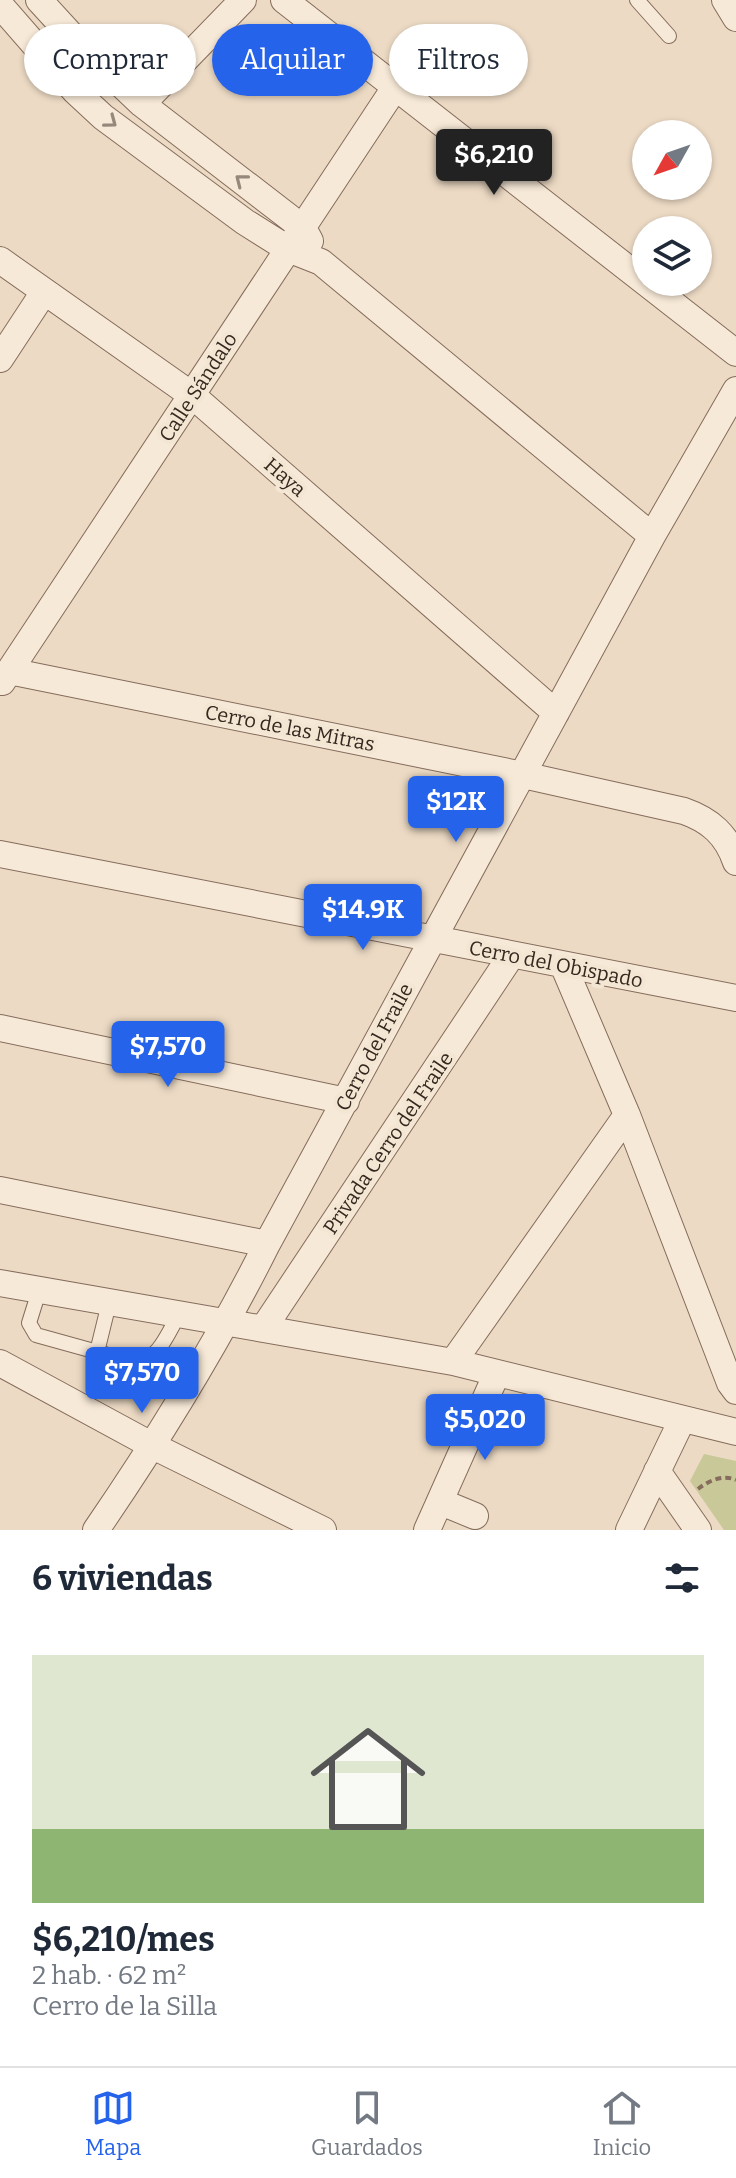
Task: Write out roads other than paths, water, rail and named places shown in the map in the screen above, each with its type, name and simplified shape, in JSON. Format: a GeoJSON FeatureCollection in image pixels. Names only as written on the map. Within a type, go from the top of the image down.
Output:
{"type":"FeatureCollection","features":[{"type":"Feature","properties":{"kind":"street"},"geometry":{"type":"LineString","coordinates":[[39,0],[82,47],[142,104],[321,262],[652,536]]}},
{"type":"Feature","properties":{"kind":"street"},"geometry":{"type":"LineString","coordinates":[[142,104],[243,0]]}},
{"type":"Feature","properties":{"kind":"street"},"geometry":{"type":"LineString","coordinates":[[284,0],[389,85]]}},
{"type":"Feature","properties":{"kind":"street"},"geometry":{"type":"LineString","coordinates":[[725,0],[736,18]]}},
{"type":"Feature","properties":{"kind":"street"},"geometry":{"type":"LineString","coordinates":[[0,5],[75,91],[103,117],[245,222],[295,238]]}},
{"type":"Feature","properties":{"kind":"street","name":"Calle Sándalo"},"geometry":{"type":"LineString","coordinates":[[4,678],[389,96]]}},
{"type":"Feature","properties":{"kind":"street"},"geometry":{"type":"LineString","coordinates":[[403,96],[736,353]]}},
{"type":"Feature","properties":{"kind":"street","name":"Haya"},"geometry":{"type":"LineString","coordinates":[[0,260],[193,396],[556,713]]}},
{"type":"Feature","properties":{"kind":"street"},"geometry":{"type":"LineString","coordinates":[[0,359],[44,292]]}},
{"type":"Feature","properties":{"kind":"street","name":"Cerro del Fraile"},"geometry":{"type":"LineString","coordinates":[[96,1530],[153,1446],[226,1325],[267,1244],[652,536],[736,390]]}},
{"type":"Feature","properties":{"kind":"street","name":"Cerro de las Mitras"},"geometry":{"type":"LineString","coordinates":[[4,678],[523,775],[702,817],[721,832],[736,862]]}},
{"type":"Feature","properties":{"kind":"street","name":"Cerro del Obispado"},"geometry":{"type":"LineString","coordinates":[[0,854],[564,967],[736,998]]}},
{"type":"Feature","properties":{"kind":"street","name":"Privada Cerro del Fraile"},"geometry":{"type":"LineString","coordinates":[[263,1329],[511,956]]}},
{"type":"Feature","properties":{"kind":"street"},"geometry":{"type":"LineString","coordinates":[[564,967],[627,1115],[733,1387]]}},
{"type":"Feature","properties":{"kind":"street"},"geometry":{"type":"LineString","coordinates":[[0,1028],[346,1101]]}},
{"type":"Feature","properties":{"kind":"street"},"geometry":{"type":"LineString","coordinates":[[453,1362],[627,1115]]}},
{"type":"Feature","properties":{"kind":"street"},"geometry":{"type":"LineString","coordinates":[[0,1190],[267,1244]]}},
{"type":"Feature","properties":{"kind":"street"},"geometry":{"type":"LineString","coordinates":[[2,1288],[39,1291],[453,1362],[736,1432]]}},
{"type":"Feature","properties":{"kind":"street"},"geometry":{"type":"LineString","coordinates":[[0,1363],[153,1446],[323,1530]]}},
{"type":"Feature","properties":{"kind":"street"},"geometry":{"type":"LineString","coordinates":[[427,1530],[497,1373]]}},
{"type":"Feature","properties":{"kind":"street"},"geometry":{"type":"LineString","coordinates":[[629,1530],[682,1420]]}},
{"type":"Feature","properties":{"kind":"street"},"geometry":{"type":"LineString","coordinates":[[657,1471],[698,1530]]}},
{"type":"Feature","properties":{"kind":"street"},"geometry":{"type":"LineString","coordinates":[[441,1502],[475,1516]]}},
{"type":"Feature","properties":{"kind":"lane"},"geometry":{"type":"LineString","coordinates":[[637,0],[669,36]]}},
{"type":"Feature","properties":{"kind":"lane"},"geometry":{"type":"LineString","coordinates":[[39,1291],[29,1323],[36,1335],[137,1363],[148,1360],[178,1316]]}},
{"type":"Feature","properties":{"kind":"lane"},"geometry":{"type":"LineString","coordinates":[[97,1352],[109,1303]]}}]}
